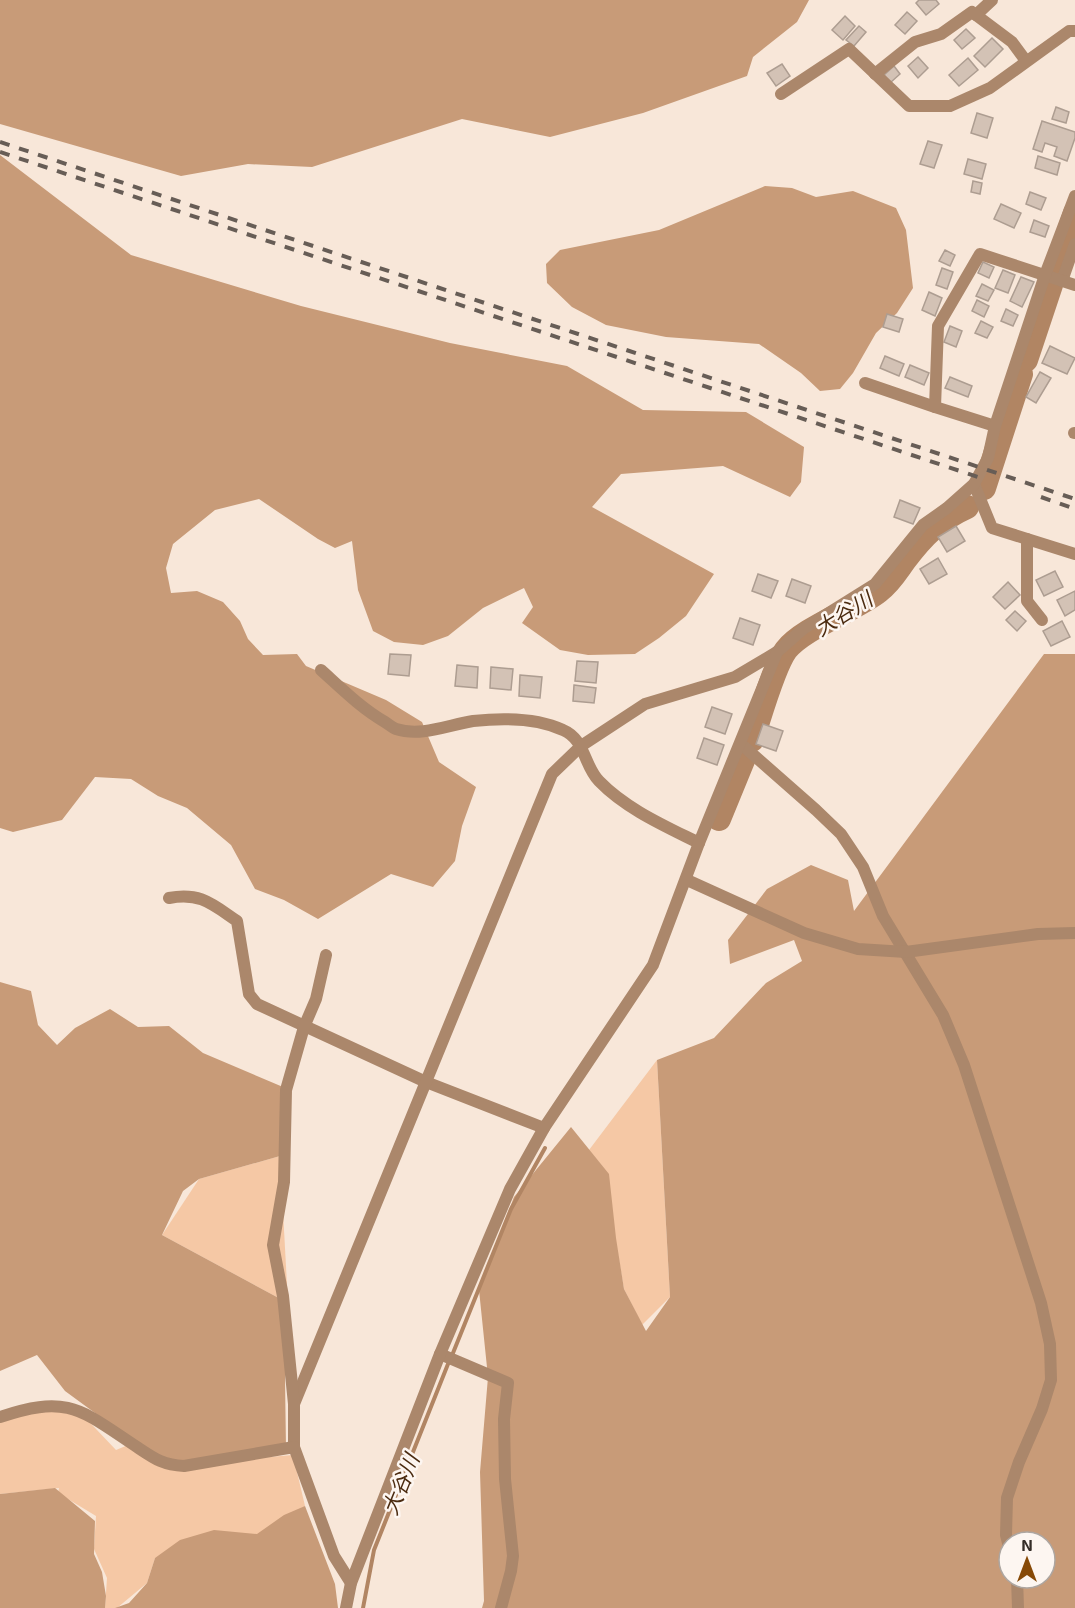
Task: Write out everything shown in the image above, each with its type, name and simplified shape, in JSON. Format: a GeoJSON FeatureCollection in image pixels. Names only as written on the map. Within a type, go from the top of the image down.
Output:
{"type":"FeatureCollection","features":[{"type":"Feature","properties":{"kind":"street"},"geometry":{"type":"LineString","coordinates":[[976,15],[992,0]]}},
{"type":"Feature","properties":{"kind":"street"},"geometry":{"type":"LineString","coordinates":[[875,74],[915,42],[941,34],[972,12],[1012,42],[1026,61]]}},
{"type":"Feature","properties":{"kind":"street"},"geometry":{"type":"LineString","coordinates":[[781,94],[849,49],[909,106],[950,106],[990,88],[1069,31],[1075,31]]}},
{"type":"Feature","properties":{"kind":"street"},"geometry":{"type":"LineString","coordinates":[[294,1404],[552,774],[581,746],[645,704],[664,696],[735,677],[777,652],[802,629],[875,584],[923,525],[974,484],[988,458],[995,426],[1045,275],[1075,195]]}},
{"type":"Feature","properties":{"kind":"street"},"geometry":{"type":"LineString","coordinates":[[1062,280],[1075,244]]}},
{"type":"Feature","properties":{"kind":"street"},"geometry":{"type":"LineString","coordinates":[[935,407],[938,326],[980,254],[1075,285]]}},
{"type":"Feature","properties":{"kind":"street"},"geometry":{"type":"LineString","coordinates":[[865,383],[995,426]]}},
{"type":"Feature","properties":{"kind":"street"},"geometry":{"type":"LineString","coordinates":[[974,484],[992,528],[1075,554]]}},
{"type":"Feature","properties":{"kind":"street"},"geometry":{"type":"LineString","coordinates":[[1027,539],[1027,601],[1042,620]]}},
{"type":"Feature","properties":{"kind":"street"},"geometry":{"type":"LineString","coordinates":[[346,1608],[351,1583],[440,1354],[510,1189],[544,1128],[653,965],[687,880],[699,843],[777,652]]}},
{"type":"Feature","properties":{"kind":"street"},"geometry":{"type":"LineString","coordinates":[[321,670],[363,709],[396,729],[425,731],[474,721],[520,720],[565,730],[581,746],[597,780],[637,810],[699,843]]}},
{"type":"Feature","properties":{"kind":"street"},"geometry":{"type":"LineString","coordinates":[[741,744],[841,834],[863,867],[883,916],[943,1015],[964,1065],[1041,1303],[1050,1344],[1051,1380],[1007,1498],[1006,1530]]}},
{"type":"Feature","properties":{"kind":"street"},"geometry":{"type":"LineString","coordinates":[[687,880],[804,933],[858,949],[906,952],[1038,934],[1075,933]]}},
{"type":"Feature","properties":{"kind":"street"},"geometry":{"type":"LineString","coordinates":[[169,898],[185,895],[204,899],[237,921],[249,994],[257,1004],[426,1082],[544,1128]]}},
{"type":"Feature","properties":{"kind":"street"},"geometry":{"type":"LineString","coordinates":[[326,955],[316,999],[304,1027],[286,1090],[284,1182],[273,1245],[283,1296],[294,1404],[294,1447],[334,1556],[351,1583]]}},
{"type":"Feature","properties":{"kind":"street"},"geometry":{"type":"LineString","coordinates":[[440,1354],[508,1383],[504,1419],[505,1479],[513,1556],[501,1608]]}},
{"type":"Feature","properties":{"kind":"street"},"geometry":{"type":"LineString","coordinates":[[0,1417],[25,1409],[49,1405],[84,1412],[151,1457],[173,1466],[294,1447]]}},
{"type":"Feature","properties":{"kind":"street"},"geometry":{"type":"LineString","coordinates":[[1017,1590],[1018,1608]]}},
{"type":"Feature","properties":{"kind":"shaded area"},"geometry":{"type":"Polygon","coordinates":[[[0,0],[809,0],[797,22],[753,57],[747,76],[643,113],[550,137],[462,119],[312,167],[248,164],[181,176],[0,124],[0,0]]]}},
{"type":"Feature","properties":{"kind":"shaded area"},"geometry":{"type":"Polygon","coordinates":[[[0,155],[131,255],[301,306],[450,343],[567,366],[643,410],[746,412],[804,447],[801,482],[790,497],[723,466],[621,474],[592,507],[714,574],[686,616],[635,654],[588,655],[560,650],[522,623],[533,607],[524,588],[483,608],[448,636],[423,645],[394,642],[373,631],[358,590],[352,541],[335,548],[259,499],[215,510],[173,544],[166,568],[171,593],[197,591],[223,602],[240,621],[248,639],[263,655],[297,654],[306,666],[386,700],[422,722],[439,762],[476,787],[462,826],[455,861],[433,887],[391,874],[318,919],[284,900],[255,889],[231,845],[187,808],[158,796],[131,779],[95,777],[62,820],[13,832],[0,828],[0,155]]]}},
{"type":"Feature","properties":{"kind":"shaded area"},"geometry":{"type":"Polygon","coordinates":[[[765,186],[792,188],[816,197],[853,191],[896,208],[906,230],[913,288],[897,313],[876,333],[853,373],[840,389],[820,391],[801,373],[759,344],[666,337],[606,325],[572,307],[547,283],[546,264],[560,250],[659,230],[765,186]]]}},
{"type":"Feature","properties":{"kind":"shaded area"},"geometry":{"type":"Polygon","coordinates":[[[1044,654],[1075,654],[1075,1608],[482,1608],[484,1601],[480,1472],[488,1377],[479,1290],[514,1197],[571,1127],[609,1174],[624,1289],[646,1331],[670,1297],[657,1060],[714,1038],[766,983],[802,961],[794,940],[730,964],[728,940],[767,889],[811,865],[848,880],[854,911],[1044,654]]]}},
{"type":"Feature","properties":{"kind":"shaded area"},"geometry":{"type":"Polygon","coordinates":[[[0,982],[31,991],[38,1025],[57,1045],[75,1028],[110,1009],[138,1027],[169,1026],[203,1053],[283,1087],[280,1156],[199,1179],[183,1191],[162,1235],[288,1303],[285,1379],[286,1449],[166,1465],[65,1391],[37,1355],[0,1371],[0,982]]]}},
{"type":"Feature","properties":{"kind":"shaded area"},"geometry":{"type":"Polygon","coordinates":[[[657,1060],[670,1297],[642,1325],[624,1289],[603,1167],[589,1150],[657,1060]]]}},
{"type":"Feature","properties":{"kind":"shaded area"},"geometry":{"type":"Polygon","coordinates":[[[280,1156],[288,1303],[162,1235],[199,1179],[280,1156]]]}},
{"type":"Feature","properties":{"kind":"shaded area"},"geometry":{"type":"Polygon","coordinates":[[[25,1409],[78,1410],[116,1450],[128,1445],[173,1465],[293,1455],[305,1506],[264,1536],[155,1558],[147,1583],[117,1608],[105,1608],[107,1578],[94,1549],[96,1516],[58,1493],[59,1488],[0,1494],[0,1417],[25,1409]]]}},
{"type":"Feature","properties":{"kind":"shaded area"},"geometry":{"type":"Polygon","coordinates":[[[55,1488],[95,1521],[94,1554],[102,1572],[106,1596],[105,1608],[0,1608],[0,1494],[55,1488]]]}},
{"type":"Feature","properties":{"kind":"shaded area"},"geometry":{"type":"Polygon","coordinates":[[[305,1506],[335,1584],[338,1608],[115,1608],[129,1603],[147,1583],[155,1558],[180,1540],[214,1530],[257,1534],[284,1515],[305,1506]]]}},
{"type":"Feature","properties":{"kind":"building"},"geometry":{"type":"Polygon","coordinates":[[[919,0],[936,0],[939,4],[926,15],[916,3],[919,0]]]}},
{"type":"Feature","properties":{"kind":"building"},"geometry":{"type":"Polygon","coordinates":[[[907,12],[917,21],[905,34],[895,25],[907,12]]]}},
{"type":"Feature","properties":{"kind":"building"},"geometry":{"type":"Polygon","coordinates":[[[845,16],[855,26],[843,40],[832,30],[845,16]]]}},
{"type":"Feature","properties":{"kind":"building"},"geometry":{"type":"Polygon","coordinates":[[[859,26],[866,32],[854,46],[846,40],[859,26]]]}},
{"type":"Feature","properties":{"kind":"building"},"geometry":{"type":"Polygon","coordinates":[[[966,29],[975,38],[962,49],[954,40],[966,29]]]}},
{"type":"Feature","properties":{"kind":"building"},"geometry":{"type":"Polygon","coordinates":[[[992,38],[1003,49],[985,67],[974,56],[992,38]]]}},
{"type":"Feature","properties":{"kind":"building"},"geometry":{"type":"Polygon","coordinates":[[[918,57],[928,68],[918,78],[908,66],[918,57]]]}},
{"type":"Feature","properties":{"kind":"building"},"geometry":{"type":"Polygon","coordinates":[[[968,58],[978,70],[959,86],[949,75],[968,58]]]}},
{"type":"Feature","properties":{"kind":"building"},"geometry":{"type":"Polygon","coordinates":[[[782,64],[790,76],[776,86],[767,73],[782,64]]]}},
{"type":"Feature","properties":{"kind":"building"},"geometry":{"type":"Polygon","coordinates":[[[894,66],[900,74],[890,83],[884,75],[894,66]]]}},
{"type":"Feature","properties":{"kind":"building"},"geometry":{"type":"Polygon","coordinates":[[[1056,107],[1069,112],[1066,123],[1052,119],[1056,107]]]}},
{"type":"Feature","properties":{"kind":"building"},"geometry":{"type":"Polygon","coordinates":[[[977,113],[993,118],[987,138],[971,133],[977,113]]]}},
{"type":"Feature","properties":{"kind":"building"},"geometry":{"type":"Polygon","coordinates":[[[1042,121],[1075,132],[1067,161],[1054,156],[1057,147],[1045,143],[1042,152],[1033,149],[1042,121]]]}},
{"type":"Feature","properties":{"kind":"building"},"geometry":{"type":"Polygon","coordinates":[[[928,141],[942,145],[934,168],[920,164],[928,141]]]}},
{"type":"Feature","properties":{"kind":"building"},"geometry":{"type":"Polygon","coordinates":[[[1038,156],[1060,163],[1057,175],[1035,168],[1038,156]]]}},
{"type":"Feature","properties":{"kind":"building"},"geometry":{"type":"Polygon","coordinates":[[[968,159],[986,164],[982,179],[964,174],[968,159]]]}},
{"type":"Feature","properties":{"kind":"building"},"geometry":{"type":"Polygon","coordinates":[[[973,181],[982,183],[980,194],[971,192],[973,181]]]}},
{"type":"Feature","properties":{"kind":"building"},"geometry":{"type":"Polygon","coordinates":[[[1030,192],[1046,198],[1041,210],[1026,204],[1030,192]]]}},
{"type":"Feature","properties":{"kind":"building"},"geometry":{"type":"Polygon","coordinates":[[[1001,204],[1021,213],[1014,228],[994,219],[1001,204]]]}},
{"type":"Feature","properties":{"kind":"building"},"geometry":{"type":"Polygon","coordinates":[[[1034,220],[1049,226],[1045,237],[1030,232],[1034,220]]]}},
{"type":"Feature","properties":{"kind":"building"},"geometry":{"type":"Polygon","coordinates":[[[945,250],[955,255],[950,266],[939,261],[945,250]]]}},
{"type":"Feature","properties":{"kind":"building"},"geometry":{"type":"Polygon","coordinates":[[[983,262],[994,267],[989,278],[978,273],[983,262]]]}},
{"type":"Feature","properties":{"kind":"building"},"geometry":{"type":"Polygon","coordinates":[[[942,268],[953,272],[947,289],[936,285],[942,268]]]}},
{"type":"Feature","properties":{"kind":"building"},"geometry":{"type":"Polygon","coordinates":[[[1003,270],[1015,275],[1008,293],[995,288],[1003,270]]]}},
{"type":"Feature","properties":{"kind":"building"},"geometry":{"type":"Polygon","coordinates":[[[1021,277],[1034,282],[1022,307],[1010,301],[1021,277]]]}},
{"type":"Feature","properties":{"kind":"building"},"geometry":{"type":"Polygon","coordinates":[[[982,284],[994,290],[988,301],[976,296],[982,284]]]}},
{"type":"Feature","properties":{"kind":"building"},"geometry":{"type":"Polygon","coordinates":[[[929,292],[942,298],[935,316],[922,310],[929,292]]]}},
{"type":"Feature","properties":{"kind":"building"},"geometry":{"type":"Polygon","coordinates":[[[977,300],[989,306],[984,317],[972,311],[977,300]]]}},
{"type":"Feature","properties":{"kind":"building"},"geometry":{"type":"Polygon","coordinates":[[[1006,309],[1018,315],[1013,326],[1001,321],[1006,309]]]}},
{"type":"Feature","properties":{"kind":"building"},"geometry":{"type":"Polygon","coordinates":[[[887,314],[903,319],[899,332],[883,327],[887,314]]]}},
{"type":"Feature","properties":{"kind":"building"},"geometry":{"type":"Polygon","coordinates":[[[981,321],[993,327],[987,338],[975,333],[981,321]]]}},
{"type":"Feature","properties":{"kind":"building"},"geometry":{"type":"Polygon","coordinates":[[[950,326],[962,331],[956,347],[944,342],[950,326]]]}},
{"type":"Feature","properties":{"kind":"building"},"geometry":{"type":"Polygon","coordinates":[[[1050,346],[1075,358],[1067,374],[1042,363],[1050,346]]]}},
{"type":"Feature","properties":{"kind":"building"},"geometry":{"type":"Polygon","coordinates":[[[885,356],[904,364],[899,376],[880,368],[885,356]]]}},
{"type":"Feature","properties":{"kind":"building"},"geometry":{"type":"Polygon","coordinates":[[[910,365],[929,373],[924,385],[905,377],[910,365]]]}},
{"type":"Feature","properties":{"kind":"building"},"geometry":{"type":"Polygon","coordinates":[[[1040,372],[1051,378],[1036,403],[1026,397],[1040,372]]]}},
{"type":"Feature","properties":{"kind":"building"},"geometry":{"type":"Polygon","coordinates":[[[950,377],[972,386],[968,397],[945,388],[950,377]]]}},
{"type":"Feature","properties":{"kind":"building"},"geometry":{"type":"Polygon","coordinates":[[[900,500],[920,508],[913,524],[894,517],[900,500]]]}},
{"type":"Feature","properties":{"kind":"building"},"geometry":{"type":"Polygon","coordinates":[[[956,526],[965,541],[947,552],[938,537],[956,526]]]}},
{"type":"Feature","properties":{"kind":"building"},"geometry":{"type":"Polygon","coordinates":[[[938,558],[947,574],[929,584],[920,569],[938,558]]]}},
{"type":"Feature","properties":{"kind":"building"},"geometry":{"type":"Polygon","coordinates":[[[1055,571],[1063,587],[1044,596],[1036,580],[1055,571]]]}},
{"type":"Feature","properties":{"kind":"building"},"geometry":{"type":"Polygon","coordinates":[[[758,574],[778,581],[771,598],[752,591],[758,574]]]}},
{"type":"Feature","properties":{"kind":"building"},"geometry":{"type":"Polygon","coordinates":[[[792,579],[811,586],[805,603],[786,596],[792,579]]]}},
{"type":"Feature","properties":{"kind":"building"},"geometry":{"type":"Polygon","coordinates":[[[1008,582],[1020,595],[1005,609],[993,597],[1008,582]]]}},
{"type":"Feature","properties":{"kind":"building"},"geometry":{"type":"Polygon","coordinates":[[[1075,591],[1075,610],[1065,616],[1057,600],[1075,591]]]}},
{"type":"Feature","properties":{"kind":"building"},"geometry":{"type":"Polygon","coordinates":[[[1015,611],[1026,621],[1017,631],[1006,620],[1015,611]]]}},
{"type":"Feature","properties":{"kind":"building"},"geometry":{"type":"Polygon","coordinates":[[[740,618],[760,625],[753,645],[733,638],[740,618]]]}},
{"type":"Feature","properties":{"kind":"building"},"geometry":{"type":"Polygon","coordinates":[[[1062,621],[1070,637],[1051,646],[1043,631],[1062,621]]]}},
{"type":"Feature","properties":{"kind":"building"},"geometry":{"type":"Polygon","coordinates":[[[390,654],[411,655],[409,676],[388,674],[390,654]]]}},
{"type":"Feature","properties":{"kind":"building"},"geometry":{"type":"Polygon","coordinates":[[[577,661],[598,662],[596,683],[575,681],[577,661]]]}},
{"type":"Feature","properties":{"kind":"building"},"geometry":{"type":"Polygon","coordinates":[[[457,665],[478,667],[477,688],[455,686],[457,665]]]}},
{"type":"Feature","properties":{"kind":"building"},"geometry":{"type":"Polygon","coordinates":[[[491,667],[513,669],[511,690],[490,688],[491,667]]]}},
{"type":"Feature","properties":{"kind":"building"},"geometry":{"type":"Polygon","coordinates":[[[520,675],[542,677],[540,698],[519,696],[520,675]]]}},
{"type":"Feature","properties":{"kind":"building"},"geometry":{"type":"Polygon","coordinates":[[[574,685],[596,688],[594,703],[573,701],[574,685]]]}},
{"type":"Feature","properties":{"kind":"building"},"geometry":{"type":"Polygon","coordinates":[[[712,707],[732,714],[725,734],[705,727],[712,707]]]}},
{"type":"Feature","properties":{"kind":"building"},"geometry":{"type":"Polygon","coordinates":[[[763,724],[783,731],[776,751],[756,744],[763,724]]]}},
{"type":"Feature","properties":{"kind":"building"},"geometry":{"type":"Polygon","coordinates":[[[704,738],[724,745],[717,765],[697,758],[704,738]]]}},
{"type":"Feature","properties":{"kind":"waterway","name":"大谷川"},"geometry":{"type":"LineString","coordinates":[[1054,276],[1075,213]]}},
{"type":"Feature","properties":{"kind":"waterway","name":"大谷川"},"geometry":{"type":"LineString","coordinates":[[1026,360],[1051,285]]}},
{"type":"Feature","properties":{"kind":"waterway","name":"大谷川"},"geometry":{"type":"LineString","coordinates":[[984,488],[1021,374]]}},
{"type":"Feature","properties":{"kind":"waterway","name":"大谷川"},"geometry":{"type":"LineString","coordinates":[[752,740],[772,680],[786,650],[804,634],[879,591],[890,581],[925,536],[948,517],[967,507]]}},
{"type":"Feature","properties":{"kind":"waterway","name":"大谷川"},"geometry":{"type":"LineString","coordinates":[[719,819],[744,758]]}},
{"type":"Feature","properties":{"kind":"waterway","name":"大谷川"},"geometry":{"type":"LineString","coordinates":[[453,1353],[511,1209],[545,1148]]}},
{"type":"Feature","properties":{"kind":"waterway","name":"大谷川"},"geometry":{"type":"LineString","coordinates":[[363,1608],[374,1550],[448,1364]]}},
{"type":"Feature","properties":{"kind":"railway"},"geometry":{"type":"LineString","coordinates":[[0,142],[1075,499]]}},
{"type":"Feature","properties":{"kind":"railway"},"geometry":{"type":"LineString","coordinates":[[0,152],[981,478]]}},
{"type":"Feature","properties":{"kind":"railway"},"geometry":{"type":"LineString","coordinates":[[1041,497],[1075,509]]}}]}
